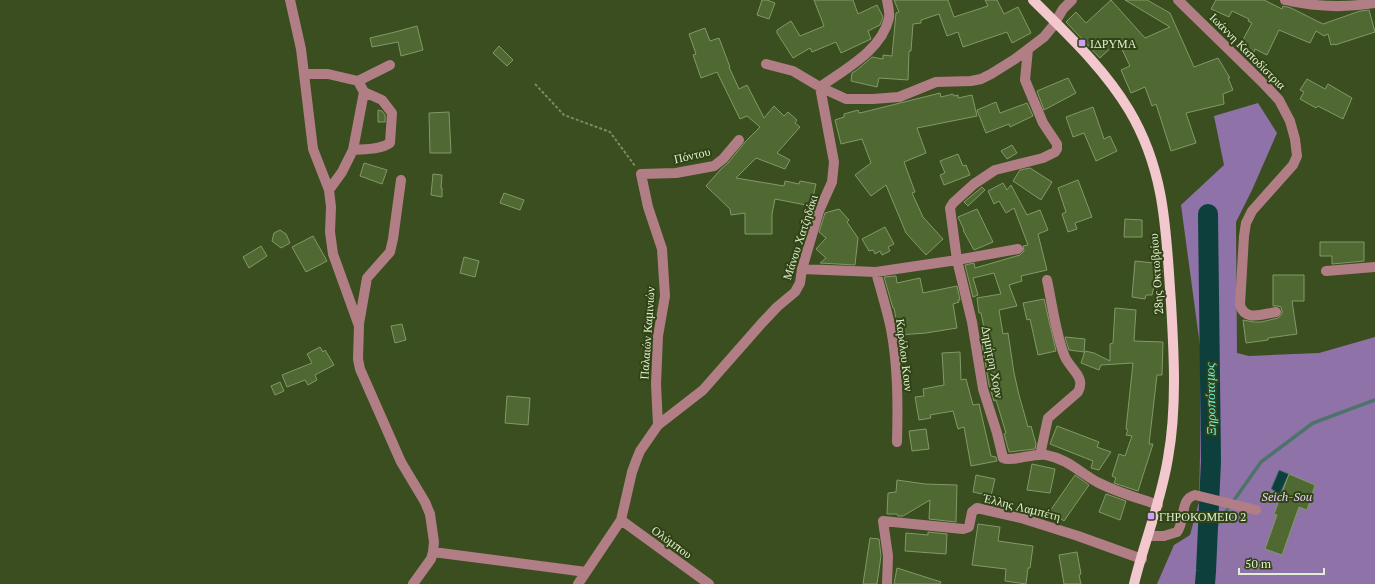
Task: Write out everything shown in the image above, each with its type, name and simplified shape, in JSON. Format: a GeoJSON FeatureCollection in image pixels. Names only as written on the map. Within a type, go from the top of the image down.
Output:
{"type":"FeatureCollection","features":[{"type":"Feature","properties":{"kind":"main road","name":"28ης Οκτωβρίου"},"geometry":{"type":"LineString","coordinates":[[1033,0],[1100,71],[1114,87],[1126,105],[1136,123],[1151,157],[1161,196],[1167,235],[1172,327],[1173,401],[1170,449],[1158,505],[1134,584]]}},
{"type":"Feature","properties":{"kind":"street"},"geometry":{"type":"LineString","coordinates":[[290,0],[301,49],[313,149],[329,190],[331,208],[330,232],[333,254],[359,326]]}},
{"type":"Feature","properties":{"kind":"street"},"geometry":{"type":"LineString","coordinates":[[820,87],[871,50],[883,35],[889,17],[887,0]]}},
{"type":"Feature","properties":{"kind":"street"},"geometry":{"type":"LineString","coordinates":[[766,64],[794,71],[820,87],[846,98],[873,99],[899,97],[936,82],[971,81],[981,79],[991,74],[1044,37],[1055,23],[1062,9],[1072,0]]}},
{"type":"Feature","properties":{"kind":"street","name":"Ιωάννη Καποδίστρια"},"geometry":{"type":"LineString","coordinates":[[1178,0],[1279,100],[1290,121],[1296,156],[1293,165],[1252,211],[1246,223],[1244,236],[1240,305],[1242,310],[1245,314],[1251,316],[1276,312]]}},
{"type":"Feature","properties":{"kind":"street"},"geometry":{"type":"LineString","coordinates":[[1285,0],[1310,5],[1375,3]]}},
{"type":"Feature","properties":{"kind":"street","name":"Δημήτρη Χορν"},"geometry":{"type":"LineString","coordinates":[[1028,49],[1026,80],[1043,124],[1057,144],[1057,149],[1055,152],[1043,158],[995,170],[953,203],[950,208],[957,260],[972,322],[983,389],[997,432],[1002,456],[1007,460],[1040,455],[1066,462],[1104,485],[1158,505]]}},
{"type":"Feature","properties":{"kind":"street"},"geometry":{"type":"LineString","coordinates":[[304,74],[328,74],[358,81],[390,65]]}},
{"type":"Feature","properties":{"kind":"street"},"geometry":{"type":"LineString","coordinates":[[352,150],[378,148],[386,146],[390,143],[392,113],[382,100],[364,92],[358,81]]}},
{"type":"Feature","properties":{"kind":"street","name":"Μάνου Χατζηδάκι"},"geometry":{"type":"LineString","coordinates":[[621,520],[636,461],[640,451],[658,425],[703,390],[761,324],[777,307],[795,292],[800,282],[802,269],[819,211],[832,182],[834,162],[820,87]]}},
{"type":"Feature","properties":{"kind":"street"},"geometry":{"type":"LineString","coordinates":[[329,190],[342,172],[352,150],[364,92]]}},
{"type":"Feature","properties":{"kind":"street","name":"Πόντου"},"geometry":{"type":"LineString","coordinates":[[641,174],[676,173],[714,166],[723,159],[739,140]]}},
{"type":"Feature","properties":{"kind":"street","name":"Παλαιών Καμινιών"},"geometry":{"type":"LineString","coordinates":[[641,174],[648,207],[662,249],[665,296],[658,336],[656,384],[658,425]]}},
{"type":"Feature","properties":{"kind":"street"},"geometry":{"type":"LineString","coordinates":[[401,180],[390,252],[372,271],[368,278],[359,326],[358,359],[360,369],[401,462],[425,502],[430,514],[434,542],[433,552],[431,559],[413,584]]}},
{"type":"Feature","properties":{"kind":"street"},"geometry":{"type":"LineString","coordinates":[[802,269],[876,272],[1018,249]]}},
{"type":"Feature","properties":{"kind":"street"},"geometry":{"type":"LineString","coordinates":[[1326,270],[1375,267]]}},
{"type":"Feature","properties":{"kind":"street","name":"Καρόλου Κουν"},"geometry":{"type":"LineString","coordinates":[[876,272],[891,329],[896,367],[898,442]]}},
{"type":"Feature","properties":{"kind":"street"},"geometry":{"type":"LineString","coordinates":[[1040,455],[1048,418],[1078,393],[1081,386],[1080,376],[1071,367],[1064,354],[1047,280]]}},
{"type":"Feature","properties":{"kind":"street"},"geometry":{"type":"LineString","coordinates":[[1149,536],[1164,536],[1177,532],[1181,525],[1186,501],[1196,495],[1256,510]]}},
{"type":"Feature","properties":{"kind":"street","name":"Έλλης Λαμπέτη"},"geometry":{"type":"LineString","coordinates":[[887,584],[888,556],[883,521],[963,530],[969,526],[970,515],[973,510],[981,508],[1021,518],[1078,536],[1142,559]]}},
{"type":"Feature","properties":{"kind":"street"},"geometry":{"type":"LineString","coordinates":[[578,584],[621,520]]}},
{"type":"Feature","properties":{"kind":"street","name":"Ολύμπου"},"geometry":{"type":"LineString","coordinates":[[621,520],[709,584]]}},
{"type":"Feature","properties":{"kind":"street"},"geometry":{"type":"LineString","coordinates":[[433,552],[586,572]]}},
{"type":"Feature","properties":{"kind":"path"},"geometry":{"type":"LineString","coordinates":[[535,84],[564,115],[610,132],[641,174]]}},
{"type":"Feature","properties":{"kind":"green space","name":"Seich-Sou"},"geometry":{"type":"Polygon","coordinates":[[[1258,103],[1277,133],[1236,222],[1237,353],[1249,356],[1319,353],[1375,337],[1375,584],[1157,584],[1174,545],[1190,535],[1199,502],[1200,346],[1181,205],[1224,165],[1214,116],[1258,103]]]}},
{"type":"Feature","properties":{"kind":"water"},"geometry":{"type":"Polygon","coordinates":[[[1279,470],[1289,474],[1280,494],[1271,489],[1279,470]]]}},
{"type":"Feature","properties":{"kind":"building"},"geometry":{"type":"Polygon","coordinates":[[[762,0],[775,3],[769,19],[757,15],[762,0]]]}},
{"type":"Feature","properties":{"kind":"building"},"geometry":{"type":"Polygon","coordinates":[[[814,0],[853,0],[858,14],[877,5],[883,17],[880,25],[868,31],[871,39],[841,53],[836,42],[812,52],[810,48],[793,58],[777,33],[777,30],[791,21],[800,36],[824,26],[814,0]]]}},
{"type":"Feature","properties":{"kind":"building"},"geometry":{"type":"Polygon","coordinates":[[[894,0],[948,0],[954,17],[988,6],[985,0],[997,0],[1004,14],[1018,7],[1031,33],[1012,43],[1007,32],[963,47],[958,32],[947,36],[939,14],[921,20],[921,23],[913,24],[911,51],[909,51],[908,80],[879,78],[877,87],[851,81],[852,73],[872,57],[883,59],[883,55],[892,56],[896,13],[899,12],[894,0]]]}},
{"type":"Feature","properties":{"kind":"building"},"geometry":{"type":"Polygon","coordinates":[[[1111,0],[1145,38],[1170,27],[1125,0],[1147,0],[1170,13],[1194,67],[1218,58],[1230,78],[1228,78],[1233,90],[1223,94],[1224,104],[1186,113],[1196,143],[1171,151],[1156,104],[1152,106],[1145,87],[1131,93],[1121,70],[1130,66],[1118,41],[1100,58],[1066,22],[1076,12],[1086,23],[1111,0]]]}},
{"type":"Feature","properties":{"kind":"building"},"geometry":{"type":"Polygon","coordinates":[[[1216,0],[1264,0],[1282,9],[1283,6],[1291,8],[1323,24],[1360,11],[1369,10],[1375,32],[1331,45],[1328,34],[1324,36],[1316,31],[1310,43],[1279,30],[1267,55],[1255,49],[1254,52],[1240,45],[1252,23],[1248,21],[1249,19],[1232,11],[1229,17],[1211,9],[1216,0]]]}},
{"type":"Feature","properties":{"kind":"building"},"geometry":{"type":"Polygon","coordinates":[[[417,26],[423,50],[401,56],[398,42],[372,47],[370,38],[417,26]]]}},
{"type":"Feature","properties":{"kind":"building"},"geometry":{"type":"Polygon","coordinates":[[[705,28],[710,41],[719,38],[729,67],[739,89],[747,85],[764,118],[774,106],[784,116],[788,112],[797,120],[795,123],[800,127],[777,153],[790,160],[785,169],[756,158],[736,178],[784,186],[785,181],[799,184],[800,181],[816,184],[811,206],[775,199],[772,214],[772,234],[745,234],[745,213],[731,215],[730,209],[706,186],[760,127],[747,116],[740,119],[717,72],[701,78],[693,55],[696,54],[689,34],[705,28]]]}},
{"type":"Feature","properties":{"kind":"building"},"geometry":{"type":"Polygon","coordinates":[[[499,46],[513,60],[507,66],[493,53],[499,46]]]}},
{"type":"Feature","properties":{"kind":"building"},"geometry":{"type":"Polygon","coordinates":[[[1068,78],[1076,93],[1044,110],[1037,91],[1068,78]]]}},
{"type":"Feature","properties":{"kind":"building"},"geometry":{"type":"Polygon","coordinates":[[[1307,79],[1325,89],[1328,84],[1352,98],[1343,119],[1318,106],[1316,108],[1300,99],[1304,92],[1300,90],[1307,79]]]}},
{"type":"Feature","properties":{"kind":"building"},"geometry":{"type":"Polygon","coordinates":[[[940,93],[941,97],[953,94],[954,96],[958,95],[958,98],[972,95],[977,116],[917,128],[926,153],[904,162],[915,192],[912,193],[923,217],[943,239],[926,255],[906,233],[886,185],[871,196],[855,175],[871,163],[862,139],[841,144],[835,120],[844,117],[844,114],[858,110],[859,113],[864,112],[940,93]]]}},
{"type":"Feature","properties":{"kind":"building"},"geometry":{"type":"Polygon","coordinates":[[[996,102],[1000,113],[1027,103],[1033,116],[1010,127],[1009,124],[986,133],[977,110],[996,102]]]}},
{"type":"Feature","properties":{"kind":"building"},"geometry":{"type":"Polygon","coordinates":[[[1093,107],[1104,139],[1110,136],[1117,151],[1096,161],[1084,133],[1073,137],[1066,117],[1093,107]]]}},
{"type":"Feature","properties":{"kind":"building"},"geometry":{"type":"Polygon","coordinates":[[[378,110],[382,111],[385,115],[385,122],[378,122],[378,110]]]}},
{"type":"Feature","properties":{"kind":"building"},"geometry":{"type":"Polygon","coordinates":[[[449,112],[451,153],[430,153],[429,113],[449,112]]]}},
{"type":"Feature","properties":{"kind":"building"},"geometry":{"type":"Polygon","coordinates":[[[1012,145],[1017,153],[1007,159],[1001,151],[1012,145]]]}},
{"type":"Feature","properties":{"kind":"building"},"geometry":{"type":"Polygon","coordinates":[[[958,154],[963,166],[966,165],[970,175],[944,185],[940,175],[945,173],[940,161],[958,154]]]}},
{"type":"Feature","properties":{"kind":"building"},"geometry":{"type":"Polygon","coordinates":[[[364,163],[387,170],[382,184],[360,176],[364,163]]]}},
{"type":"Feature","properties":{"kind":"building"},"geometry":{"type":"Polygon","coordinates":[[[1030,168],[1052,182],[1041,200],[1013,181],[1020,170],[1030,168]]]}},
{"type":"Feature","properties":{"kind":"building"},"geometry":{"type":"Polygon","coordinates":[[[433,174],[442,175],[442,197],[431,195],[433,174]]]}},
{"type":"Feature","properties":{"kind":"building"},"geometry":{"type":"Polygon","coordinates":[[[1078,180],[1092,217],[1075,223],[1077,229],[1068,232],[1062,214],[1066,212],[1058,188],[1078,180]]]}},
{"type":"Feature","properties":{"kind":"building"},"geometry":{"type":"Polygon","coordinates":[[[1003,183],[1007,190],[1011,185],[1027,215],[1040,210],[1048,230],[1038,234],[1047,270],[1021,276],[1022,281],[1009,285],[1017,306],[999,310],[1003,334],[1008,333],[1019,395],[1028,427],[1031,426],[1036,444],[1035,449],[1009,452],[1004,434],[1006,433],[996,400],[994,401],[989,385],[981,338],[986,337],[981,313],[979,313],[977,298],[1001,294],[994,273],[973,278],[978,295],[973,297],[965,265],[974,263],[975,268],[1020,255],[1024,251],[1023,246],[1028,245],[1014,208],[1006,213],[999,201],[994,204],[988,191],[1003,183]]]}},
{"type":"Feature","properties":{"kind":"building"},"geometry":{"type":"Polygon","coordinates":[[[982,187],[985,190],[968,206],[964,202],[982,187]]]}},
{"type":"Feature","properties":{"kind":"building"},"geometry":{"type":"Polygon","coordinates":[[[504,193],[524,200],[520,210],[500,203],[504,193]]]}},
{"type":"Feature","properties":{"kind":"building"},"geometry":{"type":"Polygon","coordinates":[[[839,209],[849,220],[847,222],[858,238],[855,265],[820,263],[826,258],[816,249],[826,238],[819,232],[825,213],[839,209]]]}},
{"type":"Feature","properties":{"kind":"building"},"geometry":{"type":"Polygon","coordinates":[[[977,209],[993,242],[974,250],[958,217],[977,209]]]}},
{"type":"Feature","properties":{"kind":"building"},"geometry":{"type":"Polygon","coordinates":[[[1125,219],[1142,220],[1142,237],[1124,237],[1125,219]]]}},
{"type":"Feature","properties":{"kind":"building"},"geometry":{"type":"Polygon","coordinates":[[[885,227],[894,244],[888,247],[890,251],[882,255],[880,251],[875,254],[873,250],[869,251],[862,239],[885,227]]]}},
{"type":"Feature","properties":{"kind":"building"},"geometry":{"type":"Polygon","coordinates":[[[280,230],[286,234],[290,243],[281,248],[272,241],[274,233],[280,230]]]}},
{"type":"Feature","properties":{"kind":"building"},"geometry":{"type":"Polygon","coordinates":[[[313,236],[327,261],[306,272],[292,247],[313,236]]]}},
{"type":"Feature","properties":{"kind":"building"},"geometry":{"type":"Polygon","coordinates":[[[1320,242],[1364,242],[1364,261],[1332,264],[1332,256],[1320,256],[1320,242]]]}},
{"type":"Feature","properties":{"kind":"building"},"geometry":{"type":"Polygon","coordinates":[[[261,246],[267,256],[249,268],[243,257],[261,246]]]}},
{"type":"Feature","properties":{"kind":"building"},"geometry":{"type":"Polygon","coordinates":[[[464,257],[479,261],[475,277],[460,273],[464,257]]]}},
{"type":"Feature","properties":{"kind":"building"},"geometry":{"type":"Polygon","coordinates":[[[1135,261],[1154,263],[1154,270],[1162,270],[1160,287],[1154,286],[1152,295],[1146,295],[1145,299],[1132,297],[1135,261]]]}},
{"type":"Feature","properties":{"kind":"building"},"geometry":{"type":"Polygon","coordinates":[[[1273,275],[1304,275],[1304,301],[1292,301],[1297,334],[1246,343],[1243,320],[1261,322],[1278,318],[1282,314],[1281,307],[1273,306],[1273,275]]]}},
{"type":"Feature","properties":{"kind":"building"},"geometry":{"type":"Polygon","coordinates":[[[896,276],[897,283],[920,278],[923,293],[957,286],[960,300],[958,300],[959,302],[953,304],[957,328],[926,333],[899,335],[894,308],[884,277],[896,276]]]}},
{"type":"Feature","properties":{"kind":"building"},"geometry":{"type":"Polygon","coordinates":[[[1044,299],[1056,351],[1038,355],[1030,319],[1027,320],[1023,303],[1044,299]]]}},
{"type":"Feature","properties":{"kind":"building"},"geometry":{"type":"Polygon","coordinates":[[[1115,308],[1136,310],[1134,341],[1163,342],[1162,375],[1157,375],[1149,444],[1153,444],[1138,491],[1114,483],[1116,478],[1112,476],[1119,454],[1125,456],[1132,436],[1126,435],[1128,430],[1126,429],[1133,363],[1101,365],[1099,370],[1081,363],[1085,351],[1094,353],[1110,361],[1110,344],[1113,343],[1115,308]]]}},
{"type":"Feature","properties":{"kind":"building"},"geometry":{"type":"Polygon","coordinates":[[[402,324],[406,340],[395,343],[391,326],[402,324]]]}},
{"type":"Feature","properties":{"kind":"building"},"geometry":{"type":"Polygon","coordinates":[[[1065,337],[1085,339],[1084,352],[1069,350],[1065,337]]]}},
{"type":"Feature","properties":{"kind":"building"},"geometry":{"type":"Polygon","coordinates":[[[320,347],[323,352],[325,350],[334,365],[315,375],[317,380],[308,385],[305,380],[287,387],[282,375],[312,363],[307,354],[320,347]]]}},
{"type":"Feature","properties":{"kind":"building"},"geometry":{"type":"Polygon","coordinates":[[[960,352],[961,380],[966,379],[973,405],[979,404],[991,456],[996,457],[997,461],[971,466],[964,427],[958,429],[953,411],[930,415],[931,418],[919,420],[915,397],[924,396],[923,389],[944,385],[942,353],[960,352]]]}},
{"type":"Feature","properties":{"kind":"building"},"geometry":{"type":"Polygon","coordinates":[[[280,382],[284,391],[275,395],[271,386],[280,382]]]}},
{"type":"Feature","properties":{"kind":"building"},"geometry":{"type":"Polygon","coordinates":[[[507,396],[530,398],[528,425],[505,423],[507,396]]]}},
{"type":"Feature","properties":{"kind":"building"},"geometry":{"type":"Polygon","coordinates":[[[1057,426],[1099,442],[1097,447],[1111,452],[1099,470],[1091,468],[1093,461],[1050,444],[1057,426]]]}},
{"type":"Feature","properties":{"kind":"building"},"geometry":{"type":"Polygon","coordinates":[[[926,429],[929,449],[912,451],[909,431],[926,429]]]}},
{"type":"Feature","properties":{"kind":"building"},"geometry":{"type":"Polygon","coordinates":[[[1032,464],[1055,469],[1050,493],[1027,490],[1032,464]]]}},
{"type":"Feature","properties":{"kind":"building"},"geometry":{"type":"Polygon","coordinates":[[[1289,474],[1315,485],[1307,510],[1299,507],[1282,555],[1265,549],[1277,515],[1274,514],[1289,474]]]}},
{"type":"Feature","properties":{"kind":"building"},"geometry":{"type":"Polygon","coordinates":[[[976,475],[995,479],[991,496],[973,492],[976,475]]]}},
{"type":"Feature","properties":{"kind":"building"},"geometry":{"type":"Polygon","coordinates":[[[1075,475],[1089,485],[1064,521],[1050,511],[1075,475]]]}},
{"type":"Feature","properties":{"kind":"building"},"geometry":{"type":"Polygon","coordinates":[[[897,480],[925,484],[957,485],[956,522],[929,519],[930,500],[903,516],[898,516],[897,514],[887,514],[888,493],[896,492],[897,480]]]}},
{"type":"Feature","properties":{"kind":"building"},"geometry":{"type":"Polygon","coordinates":[[[1106,494],[1126,501],[1120,520],[1099,512],[1106,494]]]}},
{"type":"Feature","properties":{"kind":"building"},"geometry":{"type":"Polygon","coordinates":[[[978,524],[1000,527],[998,541],[1033,546],[1026,584],[1005,581],[1006,569],[972,565],[978,524]]]}},
{"type":"Feature","properties":{"kind":"building"},"geometry":{"type":"Polygon","coordinates":[[[928,532],[947,534],[946,554],[905,551],[906,533],[928,535],[928,532]]]}},
{"type":"Feature","properties":{"kind":"building"},"geometry":{"type":"Polygon","coordinates":[[[870,538],[879,539],[881,556],[877,584],[863,584],[870,538]]]}},
{"type":"Feature","properties":{"kind":"building"},"geometry":{"type":"Polygon","coordinates":[[[1077,552],[1081,574],[1079,575],[1081,584],[1064,584],[1059,555],[1077,552]]]}},
{"type":"Feature","properties":{"kind":"building"},"geometry":{"type":"Polygon","coordinates":[[[897,568],[941,582],[940,584],[894,584],[897,568]]]}},
{"type":"Feature","properties":{"kind":"waterway","name":"Ξηροπόταμος"},"geometry":{"type":"LineString","coordinates":[[1205,584],[1211,461],[1208,214]]}},
{"type":"Feature","properties":{"kind":"waterway"},"geometry":{"type":"LineString","coordinates":[[1208,537],[1261,462],[1313,423],[1375,400]]}},
{"type":"Feature","properties":{"kind":"place","name":"ΙΔΡΥΜΑ"},"geometry":{"type":"Point","coordinates":[1082,43]}},
{"type":"Feature","properties":{"kind":"place","name":"ΓΗΡΟΚΟΜΕΙΟ 2"},"geometry":{"type":"Point","coordinates":[1151,516]}}]}
